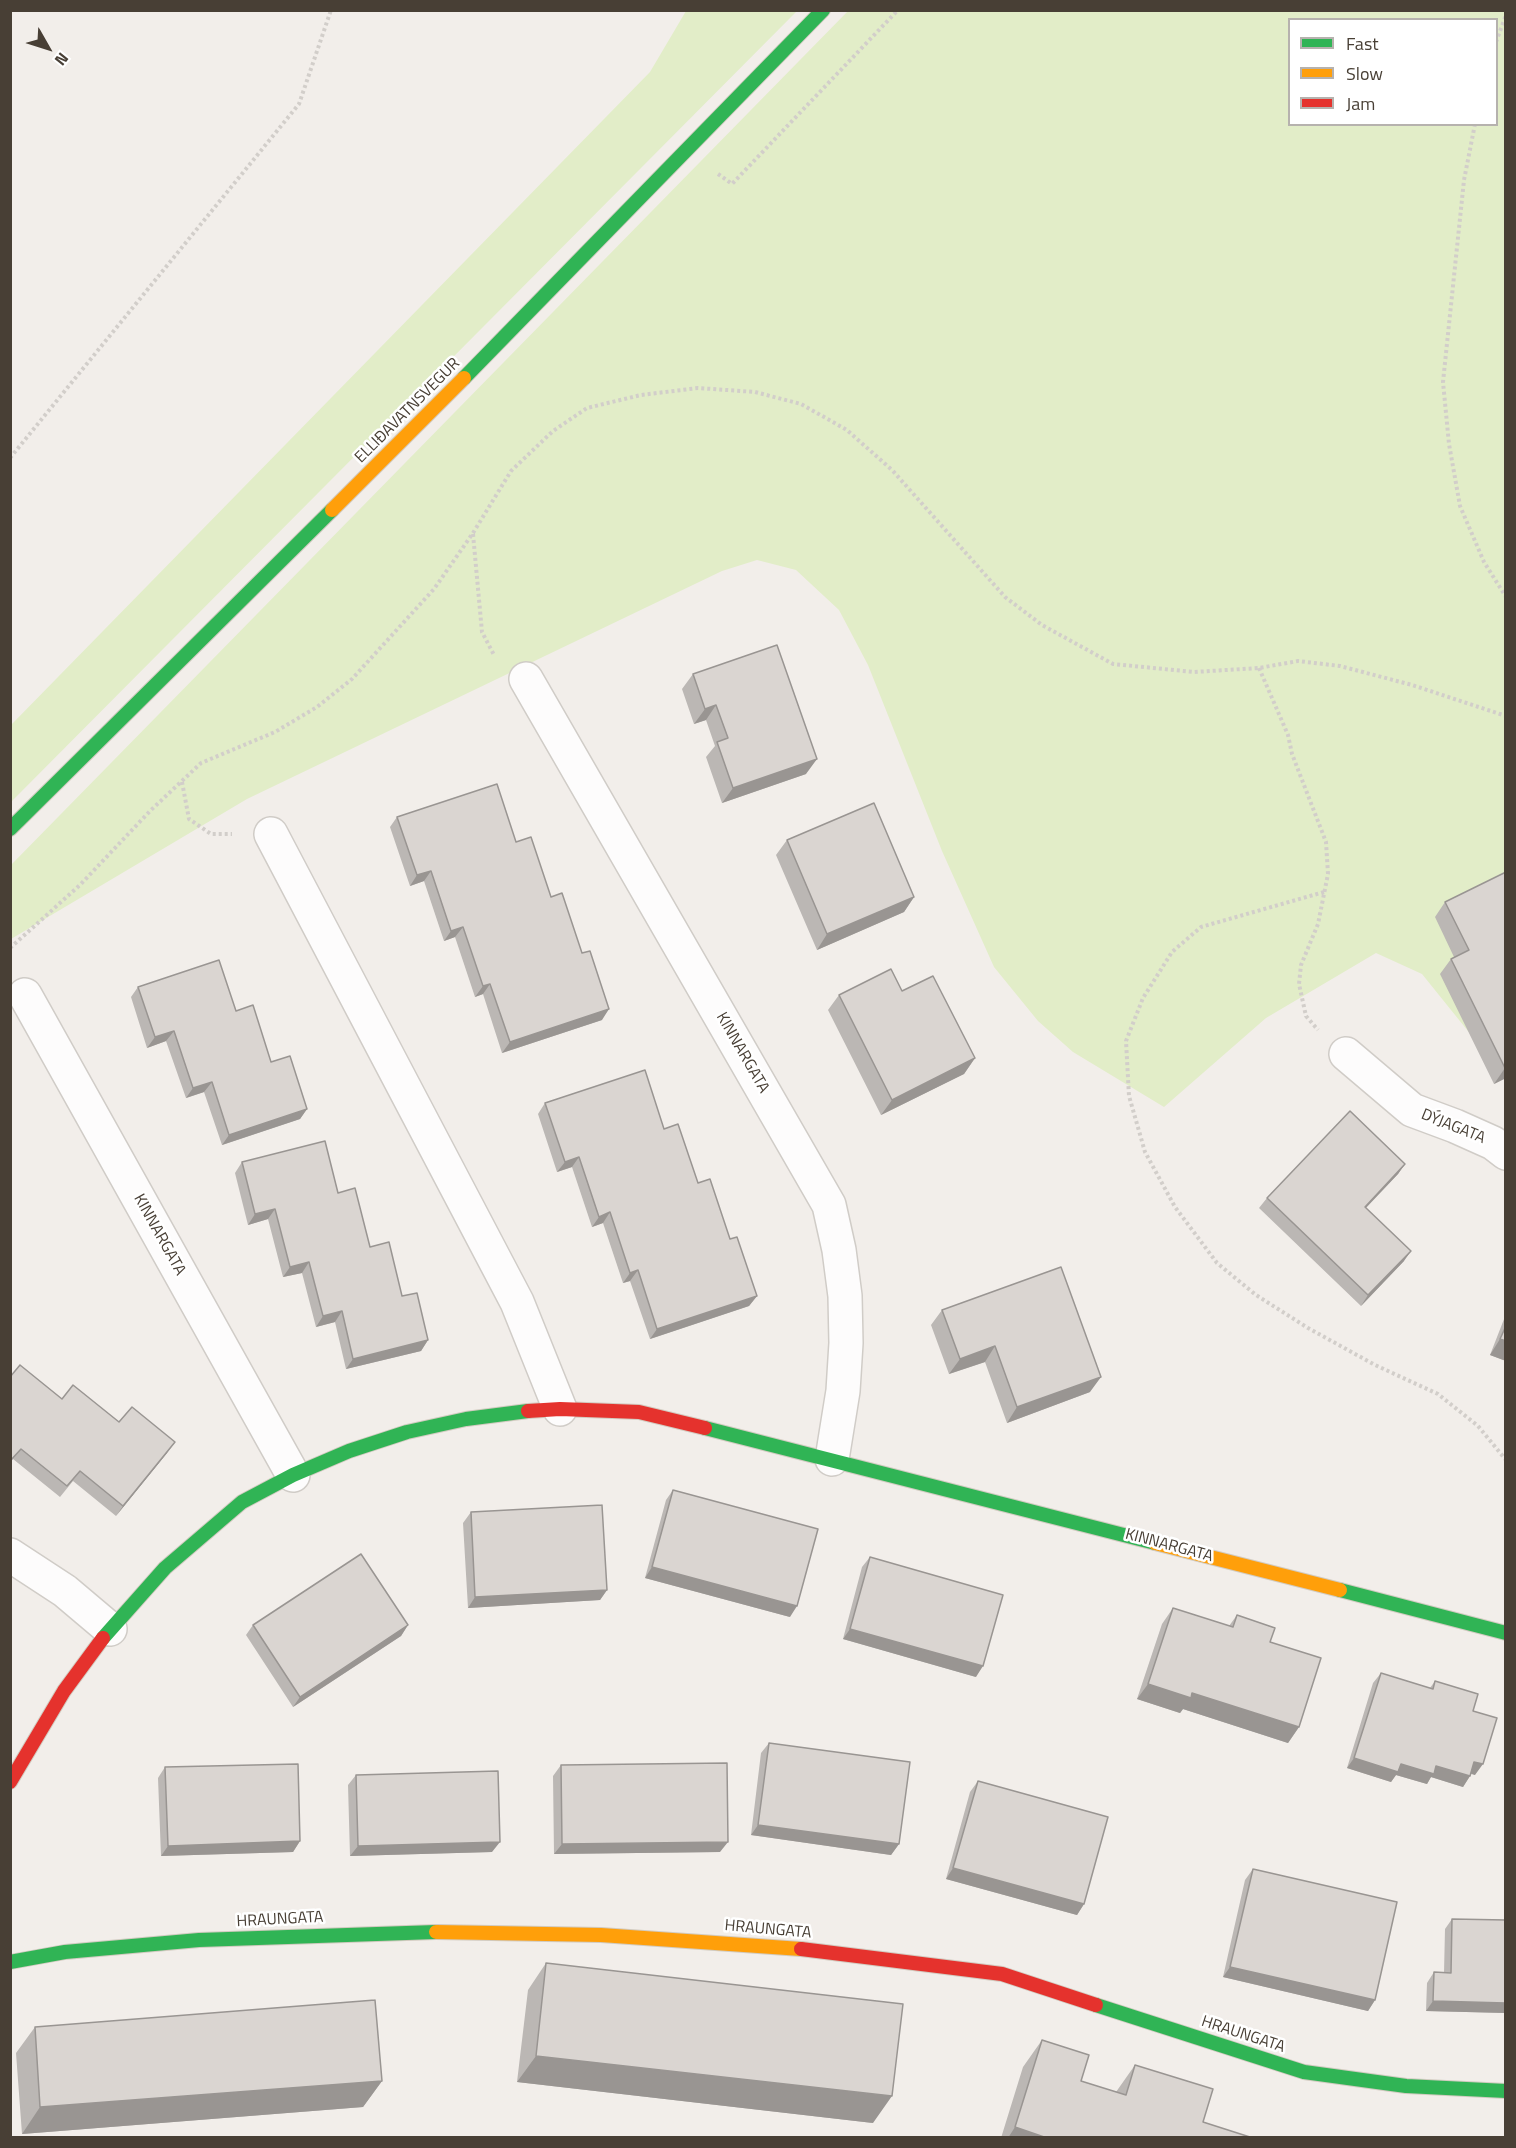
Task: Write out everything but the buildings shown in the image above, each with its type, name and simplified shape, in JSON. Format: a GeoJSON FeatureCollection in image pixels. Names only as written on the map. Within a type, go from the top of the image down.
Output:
{"type":"FeatureCollection","features":[{"type":"Feature","properties":{"kind":"street","name":"ELLIÐAVATNSVEGUR"},"geometry":{"type":"LineString","coordinates":[[10,829],[413,430],[823,10]]}},
{"type":"Feature","properties":{"kind":"street","name":"KINNARGATA"},"geometry":{"type":"LineString","coordinates":[[526,679],[830,1205],[839,1250],[846,1343],[843,1391],[832,1459]]}},
{"type":"Feature","properties":{"kind":"street"},"geometry":{"type":"LineString","coordinates":[[271,834],[517,1302],[560,1409]]}},
{"type":"Feature","properties":{"kind":"street","name":"KINNARGATA"},"geometry":{"type":"LineString","coordinates":[[25,995],[293,1475]]}},
{"type":"Feature","properties":{"kind":"street","name":"DÝJAGATA"},"geometry":{"type":"LineString","coordinates":[[1346,1053],[1412,1110],[1465,1130],[1493,1143],[1506,1153]]}},
{"type":"Feature","properties":{"kind":"street","name":"KINNARGATA"},"geometry":{"type":"LineString","coordinates":[[10,1782],[64,1691],[110,1629],[165,1568],[242,1502],[293,1475],[349,1450],[407,1432],[466,1419],[560,1409],[639,1412],[832,1459],[1506,1633]]}},
{"type":"Feature","properties":{"kind":"street"},"geometry":{"type":"LineString","coordinates":[[10,1555],[65,1591],[110,1629]]}},
{"type":"Feature","properties":{"kind":"street","name":"HRAUNGATA"},"geometry":{"type":"LineString","coordinates":[[10,1962],[87,1950],[199,1940],[333,1934],[590,1935],[735,1943],[869,1956],[1002,1974],[1304,2072],[1406,2086],[1506,2091]]}},
{"type":"Feature","properties":{"kind":"path"},"geometry":{"type":"LineString","coordinates":[[10,458],[299,104],[331,10]]}},
{"type":"Feature","properties":{"kind":"path"},"geometry":{"type":"LineString","coordinates":[[685,151],[732,184],[898,10]]}},
{"type":"Feature","properties":{"kind":"path"},"geometry":{"type":"LineString","coordinates":[[1498,39],[1506,15]]}},
{"type":"Feature","properties":{"kind":"path"},"geometry":{"type":"LineString","coordinates":[[1475,126],[1464,180],[1443,382],[1449,444],[1460,506],[1484,562],[1506,597]]}},
{"type":"Feature","properties":{"kind":"path"},"geometry":{"type":"LineString","coordinates":[[10,948],[80,885],[201,763],[275,732],[317,707],[352,679],[434,589],[473,533],[511,471],[553,430],[587,408],[641,395],[698,388],[755,392],[801,404],[847,430],[893,471],[1005,597],[1042,625],[1078,647],[1113,664],[1194,672],[1259,668],[1298,661],[1340,666],[1412,685],[1506,716]]}},
{"type":"Feature","properties":{"kind":"path"},"geometry":{"type":"LineString","coordinates":[[473,533],[482,632],[496,658],[526,679]]}},
{"type":"Feature","properties":{"kind":"path"},"geometry":{"type":"LineString","coordinates":[[1259,668],[1288,735],[1292,754],[1326,842],[1328,873],[1318,924],[1301,965],[1299,984],[1306,1016],[1318,1030],[1346,1053]]}},
{"type":"Feature","properties":{"kind":"path"},"geometry":{"type":"LineString","coordinates":[[182,782],[189,819],[211,834],[271,834]]}},
{"type":"Feature","properties":{"kind":"path"},"geometry":{"type":"LineString","coordinates":[[1324,892],[1201,927],[1172,951],[1143,998],[1126,1041],[1129,1096],[1145,1152],[1175,1207],[1217,1263],[1256,1295],[1308,1328],[1375,1365],[1438,1394],[1478,1426],[1506,1460]]}},
{"type":"Feature","properties":{"kind":"green space"},"geometry":{"type":"Polygon","coordinates":[[[686,11],[797,11],[11,802],[11,725],[650,72],[686,11]]]}},
{"type":"Feature","properties":{"kind":"green space"},"geometry":{"type":"Polygon","coordinates":[[[848,11],[1505,11],[1505,1077],[1422,974],[1376,953],[1266,1018],[1164,1107],[1073,1052],[1038,1021],[994,967],[942,851],[868,665],[839,610],[796,570],[757,560],[722,571],[247,799],[11,939],[10,866],[848,11]]]}},
{"type":"Feature","properties":{"kind":"traffic: fast"},"geometry":{"type":"LineString","coordinates":[[464,378],[823,10]]}},
{"type":"Feature","properties":{"kind":"traffic: fast"},"geometry":{"type":"LineString","coordinates":[[10,829],[332,510]]}},
{"type":"Feature","properties":{"kind":"traffic: fast"},"geometry":{"type":"LineString","coordinates":[[103,1638],[165,1568],[242,1502],[293,1475],[349,1451],[407,1432],[466,1419],[528,1411]]}},
{"type":"Feature","properties":{"kind":"traffic: fast"},"geometry":{"type":"LineString","coordinates":[[705,1428],[1155,1543]]}},
{"type":"Feature","properties":{"kind":"traffic: fast"},"geometry":{"type":"LineString","coordinates":[[1340,1590],[1506,1633]]}},
{"type":"Feature","properties":{"kind":"traffic: fast"},"geometry":{"type":"LineString","coordinates":[[10,1962],[65,1952],[199,1940],[436,1932]]}},
{"type":"Feature","properties":{"kind":"traffic: fast"},"geometry":{"type":"LineString","coordinates":[[1096,2005],[1304,2072],[1406,2086],[1506,2091]]}},
{"type":"Feature","properties":{"kind":"traffic: slow"},"geometry":{"type":"LineString","coordinates":[[332,510],[464,378]]}},
{"type":"Feature","properties":{"kind":"traffic: slow"},"geometry":{"type":"LineString","coordinates":[[1155,1543],[1340,1590]]}},
{"type":"Feature","properties":{"kind":"traffic: slow"},"geometry":{"type":"LineString","coordinates":[[436,1932],[601,1935],[801,1949]]}},
{"type":"Feature","properties":{"kind":"traffic: jam"},"geometry":{"type":"LineString","coordinates":[[528,1411],[560,1409],[639,1412],[705,1428]]}},
{"type":"Feature","properties":{"kind":"traffic: jam"},"geometry":{"type":"LineString","coordinates":[[10,1782],[64,1691],[103,1638]]}},
{"type":"Feature","properties":{"kind":"traffic: jam"},"geometry":{"type":"LineString","coordinates":[[801,1949],[1002,1974],[1096,2005]]}}]}
